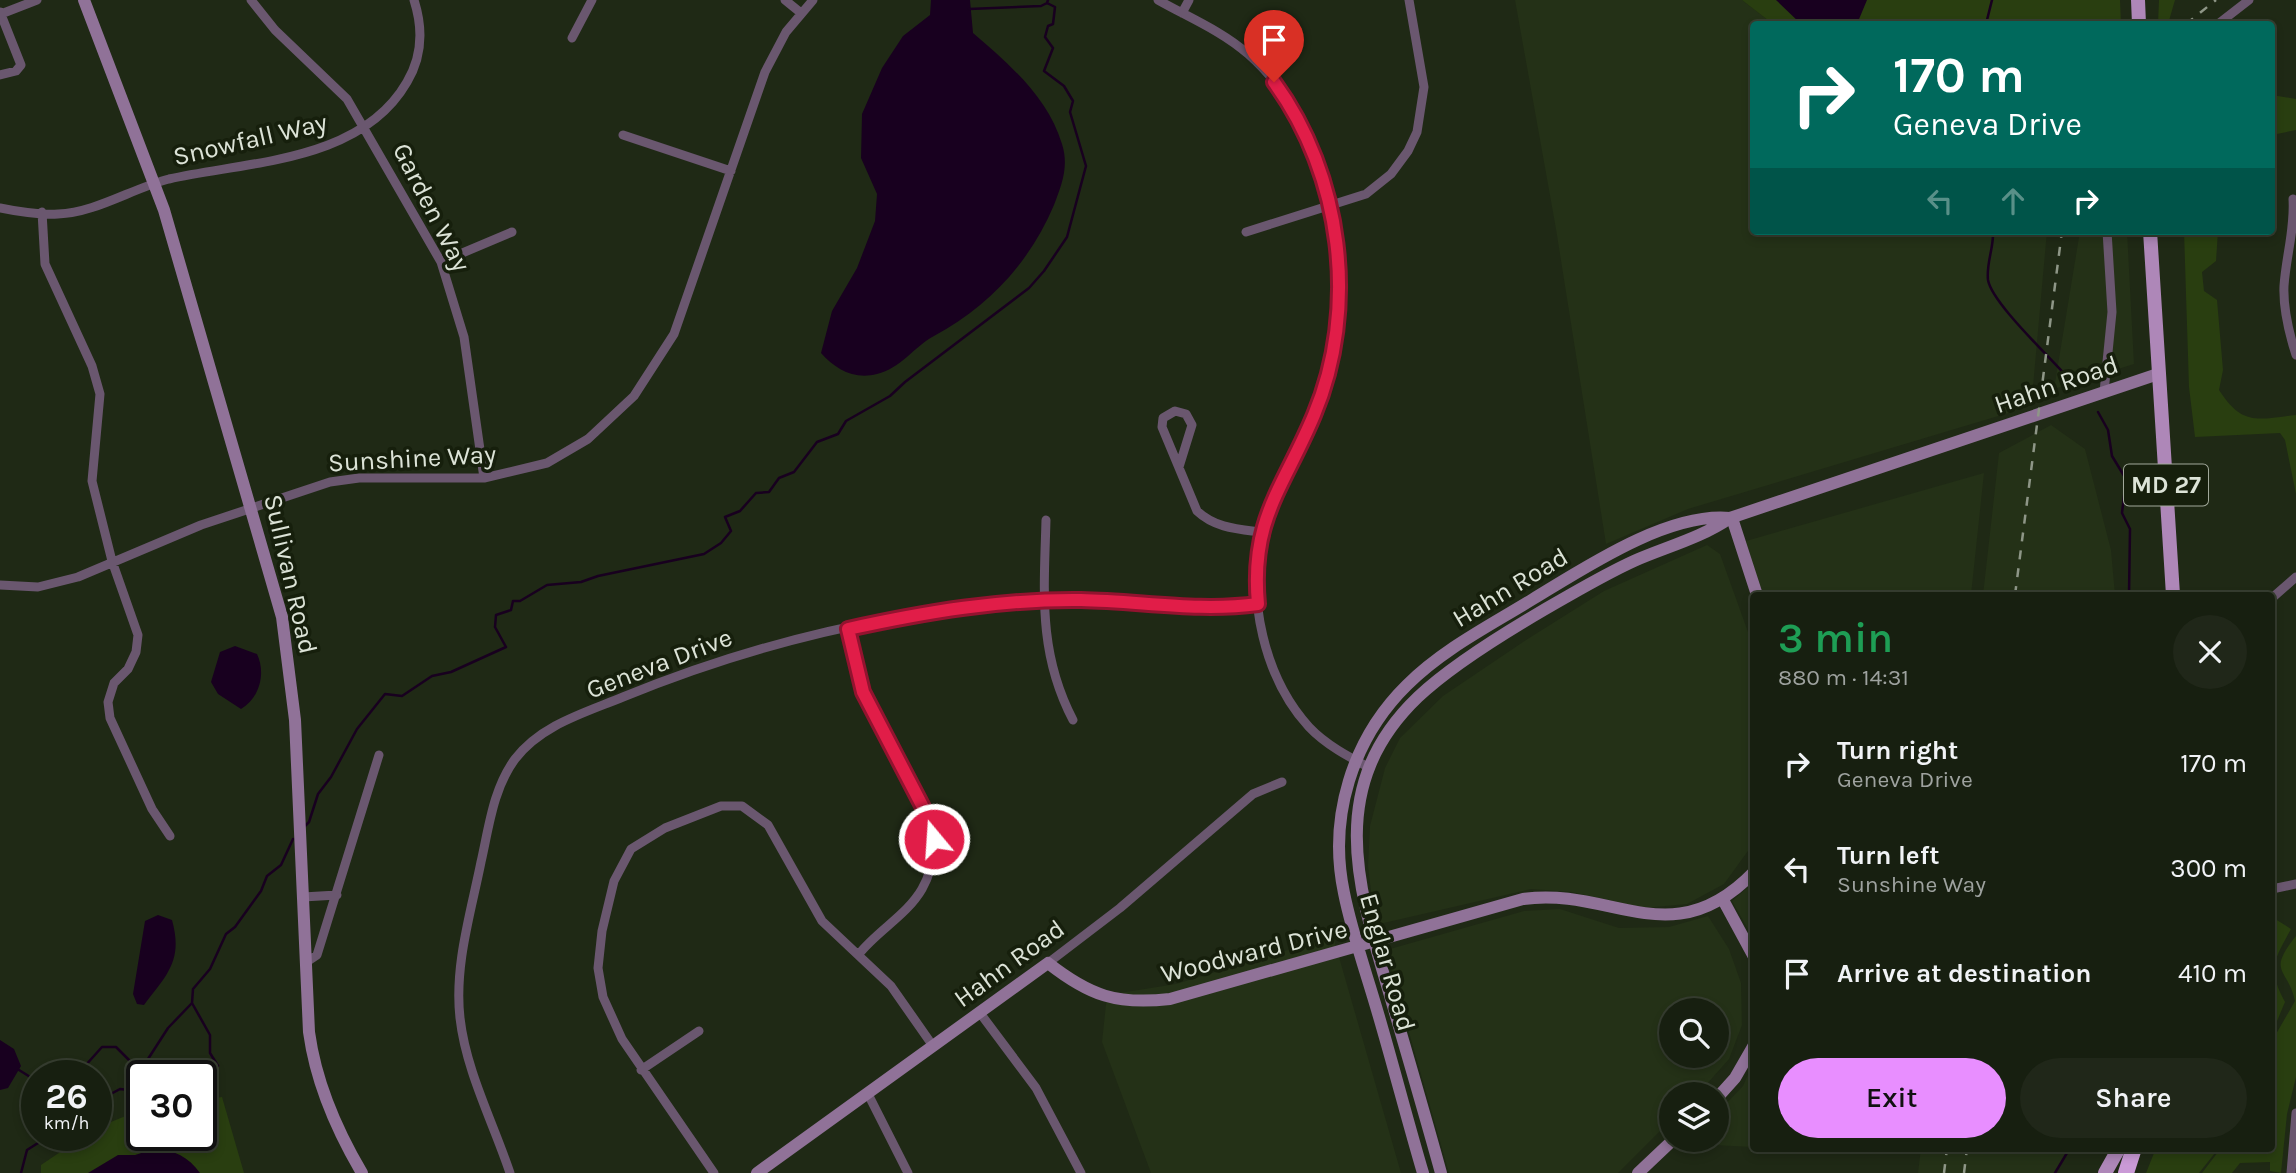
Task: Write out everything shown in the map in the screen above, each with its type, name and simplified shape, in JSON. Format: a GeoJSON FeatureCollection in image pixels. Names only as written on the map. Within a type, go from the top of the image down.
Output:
{"type":"FeatureCollection","features":[{"type":"Feature","properties":{"kind":"highway"},"geometry":{"type":"LineString","coordinates":[[2126,1173],[2133,1152]]}},
{"type":"Feature","properties":{"kind":"main road"},"geometry":{"type":"LineString","coordinates":[[2138,0],[2139,21]]}},
{"type":"Feature","properties":{"kind":"main road","name":"MD 27"},"geometry":{"type":"LineString","coordinates":[[2150,235],[2173,592]]}},
{"type":"Feature","properties":{"kind":"main road"},"geometry":{"type":"LineString","coordinates":[[2105,1173],[2117,1152]]}},
{"type":"Feature","properties":{"kind":"street"},"geometry":{"type":"LineString","coordinates":[[0,75],[16,71],[21,65],[1,13],[37,0]]}},
{"type":"Feature","properties":{"kind":"street","name":"Sullivan Road"},"geometry":{"type":"LineString","coordinates":[[84,0],[155,183],[276,589],[289,658],[307,1014],[317,1074],[336,1126],[362,1173]]}},
{"type":"Feature","properties":{"kind":"street","name":"Garden Way"},"geometry":{"type":"LineString","coordinates":[[251,0],[275,30],[332,82],[366,128],[440,262],[464,337],[484,478]]}},
{"type":"Feature","properties":{"kind":"street","name":"Snowfall Way"},"geometry":{"type":"LineString","coordinates":[[0,208],[23,213],[59,214],[155,183],[306,152],[366,128],[389,108],[411,75],[420,44],[414,0]]}},
{"type":"Feature","properties":{"kind":"street"},"geometry":{"type":"LineString","coordinates":[[572,38],[592,0]]}},
{"type":"Feature","properties":{"kind":"street"},"geometry":{"type":"LineString","coordinates":[[786,0],[802,13]]}},
{"type":"Feature","properties":{"kind":"street","name":"Sunshine Way"},"geometry":{"type":"LineString","coordinates":[[0,585],[29,587],[54,583],[252,506],[316,485],[344,480],[484,478],[547,463],[568,452],[603,427],[635,396],[674,334],[765,72],[786,32],[813,0]]}},
{"type":"Feature","properties":{"kind":"street"},"geometry":{"type":"LineString","coordinates":[[1158,0],[1235,44],[1274,82],[1299,120],[1329,205],[1340,283],[1333,354],[1315,413],[1273,495],[1261,532],[1256,561],[1258,604],[1270,660],[1293,705],[1320,737],[1370,768]]}},
{"type":"Feature","properties":{"kind":"street"},"geometry":{"type":"LineString","coordinates":[[1182,13],[1189,0]]}},
{"type":"Feature","properties":{"kind":"street"},"geometry":{"type":"LineString","coordinates":[[1246,232],[1349,201],[1378,186],[1408,151],[1418,132],[1424,87],[1409,0]]}},
{"type":"Feature","properties":{"kind":"street"},"geometry":{"type":"LineString","coordinates":[[2222,21],[2249,0]]}},
{"type":"Feature","properties":{"kind":"street"},"geometry":{"type":"LineString","coordinates":[[623,135],[731,171]]}},
{"type":"Feature","properties":{"kind":"street"},"geometry":{"type":"LineString","coordinates":[[2293,199],[2294,228],[2284,287],[2286,318],[2296,355]]}},
{"type":"Feature","properties":{"kind":"street"},"geometry":{"type":"LineString","coordinates":[[42,212],[45,264],[92,366],[100,394],[92,481],[112,561],[138,635],[136,652],[128,669],[114,683],[108,702],[110,718],[152,809],[170,836]]}},
{"type":"Feature","properties":{"kind":"street"},"geometry":{"type":"LineString","coordinates":[[440,262],[512,232]]}},
{"type":"Feature","properties":{"kind":"street"},"geometry":{"type":"LineString","coordinates":[[2104,392],[2112,312],[2107,235]]}},
{"type":"Feature","properties":{"kind":"street","name":"Hahn Road"},"geometry":{"type":"LineString","coordinates":[[1370,768],[1397,721],[1418,697],[1438,680],[1566,598],[1631,562],[1713,530],[1731,518],[2158,374]]}},
{"type":"Feature","properties":{"kind":"street"},"geometry":{"type":"LineString","coordinates":[[1179,467],[1192,425],[1186,414],[1175,411],[1163,418],[1162,427],[1197,511],[1206,520],[1224,527],[1261,532]]}},
{"type":"Feature","properties":{"kind":"street","name":"Hahn Road"},"geometry":{"type":"LineString","coordinates":[[1356,761],[1376,723],[1397,695],[1443,655],[1614,553],[1683,523],[1707,516],[1731,518]]}},
{"type":"Feature","properties":{"kind":"street"},"geometry":{"type":"LineString","coordinates":[[1731,518],[1756,592]]}},
{"type":"Feature","properties":{"kind":"street"},"geometry":{"type":"LineString","coordinates":[[1045,520],[1046,648],[1073,720]]}},
{"type":"Feature","properties":{"kind":"street"},"geometry":{"type":"LineString","coordinates":[[2275,595],[2296,577]]}},
{"type":"Feature","properties":{"kind":"street","name":"Geneva Drive"},"geometry":{"type":"LineString","coordinates":[[510,1173],[467,1052],[459,993],[470,915],[494,801],[505,774],[533,738],[599,707],[716,660],[848,629],[965,607],[1044,600],[1180,607],[1258,604]]}},
{"type":"Feature","properties":{"kind":"street"},"geometry":{"type":"LineString","coordinates":[[848,629],[863,692],[927,815],[934,839],[931,866],[922,889],[905,910],[883,928],[859,954]]}},
{"type":"Feature","properties":{"kind":"street"},"geometry":{"type":"LineString","coordinates":[[305,963],[317,955],[379,755]]}},
{"type":"Feature","properties":{"kind":"street","name":"Englar Road"},"geometry":{"type":"LineString","coordinates":[[1356,761],[1342,805],[1338,838],[1343,894],[1423,1173]]}},
{"type":"Feature","properties":{"kind":"street","name":"Englar Road"},"geometry":{"type":"LineString","coordinates":[[1370,768],[1358,815],[1358,878],[1441,1173]]}},
{"type":"Feature","properties":{"kind":"street","name":"Hahn Road"},"geometry":{"type":"LineString","coordinates":[[757,1173],[1120,908],[1253,794],[1282,782]]}},
{"type":"Feature","properties":{"kind":"street"},"geometry":{"type":"LineString","coordinates":[[714,1173],[622,1039],[603,997],[598,968],[599,950],[614,881],[624,858],[631,849],[665,828],[730,804],[751,810],[768,825],[822,921],[891,986],[933,1046]]}},
{"type":"Feature","properties":{"kind":"street","name":"Woodward Drive"},"geometry":{"type":"LineString","coordinates":[[1048,963],[1091,992],[1117,1001],[1170,999],[1359,948],[1498,905],[1534,898],[1568,898],[1652,916],[1680,914],[1722,898],[1750,875]]}},
{"type":"Feature","properties":{"kind":"street"},"geometry":{"type":"LineString","coordinates":[[2275,888],[2296,884]]}},
{"type":"Feature","properties":{"kind":"street"},"geometry":{"type":"LineString","coordinates":[[303,897],[337,895]]}},
{"type":"Feature","properties":{"kind":"street"},"geometry":{"type":"LineString","coordinates":[[1722,898],[1750,950]]}},
{"type":"Feature","properties":{"kind":"street"},"geometry":{"type":"LineString","coordinates":[[979,1013],[1036,1088],[1081,1173]]}},
{"type":"Feature","properties":{"kind":"street"},"geometry":{"type":"LineString","coordinates":[[642,1070],[699,1031]]}},
{"type":"Feature","properties":{"kind":"street"},"geometry":{"type":"LineString","coordinates":[[1729,1085],[1750,1052]]}},
{"type":"Feature","properties":{"kind":"street"},"geometry":{"type":"LineString","coordinates":[[868,1094],[908,1173]]}},
{"type":"Feature","properties":{"kind":"street"},"geometry":{"type":"LineString","coordinates":[[2291,1173],[2296,1113]]}},
{"type":"Feature","properties":{"kind":"street"},"geometry":{"type":"LineString","coordinates":[[1638,1173],[1660,1152]]}},
{"type":"Feature","properties":{"kind":"shaded area"},"geometry":{"type":"Polygon","coordinates":[[[931,0],[970,0],[973,33],[1025,82],[1056,127],[1064,152],[1064,175],[1044,226],[1006,281],[973,311],[927,340],[893,367],[877,374],[861,376],[832,364],[821,353],[832,311],[857,268],[875,221],[877,194],[861,158],[862,114],[882,68],[903,36],[930,15],[931,0]]]}},
{"type":"Feature","properties":{"kind":"shaded area"},"geometry":{"type":"Polygon","coordinates":[[[1515,0],[1742,0],[1769,21],[1750,21],[1750,235],[2047,235],[2032,398],[2015,411],[1688,509],[1606,544],[1556,229],[1515,0]]]}},
{"type":"Feature","properties":{"kind":"shaded area"},"geometry":{"type":"Polygon","coordinates":[[[1742,0],[2120,0],[2121,21],[1769,21],[1742,0]]]}},
{"type":"Feature","properties":{"kind":"shaded area"},"geometry":{"type":"Polygon","coordinates":[[[1776,0],[1867,0],[1858,21],[1798,21],[1776,0]]]}},
{"type":"Feature","properties":{"kind":"shaded area"},"geometry":{"type":"Polygon","coordinates":[[[2159,0],[2175,0],[2169,21],[2158,21],[2159,0]]]}},
{"type":"Feature","properties":{"kind":"shaded area"},"geometry":{"type":"Polygon","coordinates":[[[2275,96],[2296,99],[2296,130],[2275,134],[2275,96]]]}},
{"type":"Feature","properties":{"kind":"shaded area"},"geometry":{"type":"Polygon","coordinates":[[[2079,235],[2127,235],[2134,364],[2054,389],[2079,235]]]}},
{"type":"Feature","properties":{"kind":"shaded area"},"geometry":{"type":"Polygon","coordinates":[[[2184,235],[2218,235],[2216,261],[2202,272],[2204,291],[2217,300],[2223,370],[2219,390],[2236,410],[2252,418],[2296,415],[2296,494],[2285,440],[2280,433],[2195,437],[2189,387],[2184,235]]]}},
{"type":"Feature","properties":{"kind":"shaded area"},"geometry":{"type":"Polygon","coordinates":[[[2051,425],[2085,449],[2111,550],[2115,592],[1983,592],[1999,453],[2051,425]]]}},
{"type":"Feature","properties":{"kind":"shaded area"},"geometry":{"type":"Polygon","coordinates":[[[1984,473],[1971,592],[1760,592],[1746,541],[1984,473]]]}},
{"type":"Feature","properties":{"kind":"shaded area"},"geometry":{"type":"Polygon","coordinates":[[[1707,545],[1720,554],[1750,643],[1750,848],[1724,884],[1687,904],[1644,908],[1572,892],[1531,889],[1375,925],[1368,866],[1370,826],[1385,768],[1400,738],[1443,696],[1604,591],[1707,545]]]}},
{"type":"Feature","properties":{"kind":"shaded area"},"geometry":{"type":"Polygon","coordinates":[[[235,646],[257,654],[261,669],[257,692],[241,709],[218,694],[211,682],[220,652],[235,646]]]}},
{"type":"Feature","properties":{"kind":"shaded area"},"geometry":{"type":"Polygon","coordinates":[[[1750,886],[1750,933],[1732,901],[1750,886]]]}},
{"type":"Feature","properties":{"kind":"shaded area"},"geometry":{"type":"Polygon","coordinates":[[[1560,909],[1619,928],[1669,927],[1708,916],[1729,949],[1741,983],[1742,1025],[1729,1059],[1729,998],[1659,998],[1659,1068],[1721,1068],[1709,1082],[1659,1082],[1659,1132],[1618,1173],[1449,1173],[1387,955],[1390,949],[1524,911],[1560,909]]]}},
{"type":"Feature","properties":{"kind":"shaded area"},"geometry":{"type":"Polygon","coordinates":[[[158,915],[172,920],[176,946],[174,956],[171,966],[153,994],[144,1005],[137,1004],[133,994],[145,921],[158,915]]]}},
{"type":"Feature","properties":{"kind":"shaded area"},"geometry":{"type":"Polygon","coordinates":[[[2275,919],[2291,929],[2275,965],[2275,919]]]}},
{"type":"Feature","properties":{"kind":"shaded area"},"geometry":{"type":"Polygon","coordinates":[[[1333,936],[1401,1173],[1151,1173],[1102,1042],[1107,995],[1176,984],[1333,936]]]}},
{"type":"Feature","properties":{"kind":"shaded area"},"geometry":{"type":"Polygon","coordinates":[[[2296,936],[2296,1077],[2287,1114],[2281,1173],[2270,1171],[2270,1162],[2240,1163],[2232,1173],[2202,1173],[2218,1152],[2275,1152],[2275,1036],[2295,1001],[2281,964],[2287,948],[2296,936]]]}},
{"type":"Feature","properties":{"kind":"shaded area"},"geometry":{"type":"Polygon","coordinates":[[[2275,973],[2279,991],[2285,1002],[2275,1026],[2275,973]]]}},
{"type":"Feature","properties":{"kind":"shaded area"},"geometry":{"type":"Polygon","coordinates":[[[0,1040],[14,1049],[21,1066],[8,1088],[0,1090],[0,1040]]]}},
{"type":"Feature","properties":{"kind":"shaded area"},"geometry":{"type":"Polygon","coordinates":[[[1750,1070],[1750,1147],[1729,1146],[1729,1101],[1743,1086],[1750,1070]]]}},
{"type":"Feature","properties":{"kind":"shaded area"},"geometry":{"type":"Polygon","coordinates":[[[222,1097],[244,1173],[41,1173],[41,1165],[62,1151],[112,1151],[112,1122],[126,1116],[126,1151],[217,1151],[217,1098],[222,1097]]]}},
{"type":"Feature","properties":{"kind":"shaded area"},"geometry":{"type":"Polygon","coordinates":[[[148,1151],[170,1151],[191,1162],[200,1173],[88,1173],[118,1155],[135,1155],[148,1151]]]}},
{"type":"Feature","properties":{"kind":"shaded area"},"geometry":{"type":"Polygon","coordinates":[[[1921,1152],[2070,1152],[2054,1173],[1918,1173],[1921,1152]]]}},
{"type":"Feature","properties":{"kind":"shaded area"},"geometry":{"type":"Polygon","coordinates":[[[2154,1152],[2216,1152],[2199,1173],[2146,1173],[2154,1152]]]}},
{"type":"Feature","properties":{"kind":"waterway"},"geometry":{"type":"LineString","coordinates":[[304,827],[309,822],[318,794],[331,777],[357,729],[385,694],[402,696],[432,676],[451,672],[506,647],[495,627],[496,615],[511,610],[513,601],[520,601],[547,585],[581,582],[704,554],[721,543],[731,531],[725,517],[740,511],[756,493],[769,492],[779,478],[794,472],[817,442],[838,434],[846,421],[890,396],[1029,288],[1067,237],[1086,166],[1070,112],[1073,101],[1064,86],[1044,71],[1053,48],[1045,37],[1048,26],[1053,24],[1055,7],[1047,3],[1048,0]]}},
{"type":"Feature","properties":{"kind":"waterway"},"geometry":{"type":"LineString","coordinates":[[1987,21],[1992,0]]}},
{"type":"Feature","properties":{"kind":"waterway"},"geometry":{"type":"LineString","coordinates":[[969,9],[1041,6],[1047,3]]}},
{"type":"Feature","properties":{"kind":"waterway"},"geometry":{"type":"LineString","coordinates":[[1993,235],[1988,274],[1992,290],[2010,316],[2068,378]]}},
{"type":"Feature","properties":{"kind":"waterway"},"geometry":{"type":"LineString","coordinates":[[2098,412],[2108,430],[2112,456],[2126,479],[2122,513],[2130,529],[2129,592]]}},
{"type":"Feature","properties":{"kind":"waterway"},"geometry":{"type":"LineString","coordinates":[[218,1066],[210,1053],[210,1035],[192,1003],[193,989],[210,969],[226,934],[235,927],[261,891],[267,876],[281,865],[293,839]]}},
{"type":"Feature","properties":{"kind":"waterway"},"geometry":{"type":"LineString","coordinates":[[147,1060],[168,1028],[192,1003]]}},
{"type":"Feature","properties":{"kind":"waterway"},"geometry":{"type":"LineString","coordinates":[[90,1060],[102,1047],[116,1047],[129,1060]]}},
{"type":"Feature","properties":{"kind":"waterway"},"geometry":{"type":"LineString","coordinates":[[112,1093],[120,1089],[126,1090]]}},
{"type":"Feature","properties":{"kind":"waterway"},"geometry":{"type":"LineString","coordinates":[[21,1173],[27,1151]]}},
{"type":"Feature","properties":{"kind":"waterway"},"geometry":{"type":"LineString","coordinates":[[2055,1173],[2068,1152]]}},
{"type":"Feature","properties":{"kind":"railway"},"geometry":{"type":"LineString","coordinates":[[2190,21],[2216,0]]}},
{"type":"Feature","properties":{"kind":"railway"},"geometry":{"type":"LineString","coordinates":[[2015,592],[2061,235]]}},
{"type":"Feature","properties":{"kind":"railway"},"geometry":{"type":"LineString","coordinates":[[1944,1173],[1947,1152]]}},
{"type":"Feature","properties":{"kind":"railway"},"geometry":{"type":"LineString","coordinates":[[1964,1173],[1967,1152]]}},
{"type":"Feature","properties":{"kind":"route"},"geometry":{"type":"LineString","coordinates":[[934,839],[927,815],[863,692],[848,629],[975,605],[1044,600],[1107,601],[1204,608],[1258,604],[1256,561],[1261,532],[1273,495],[1322,396],[1337,332],[1340,283],[1336,238],[1329,205],[1309,144],[1299,120],[1274,82]]}}]}
